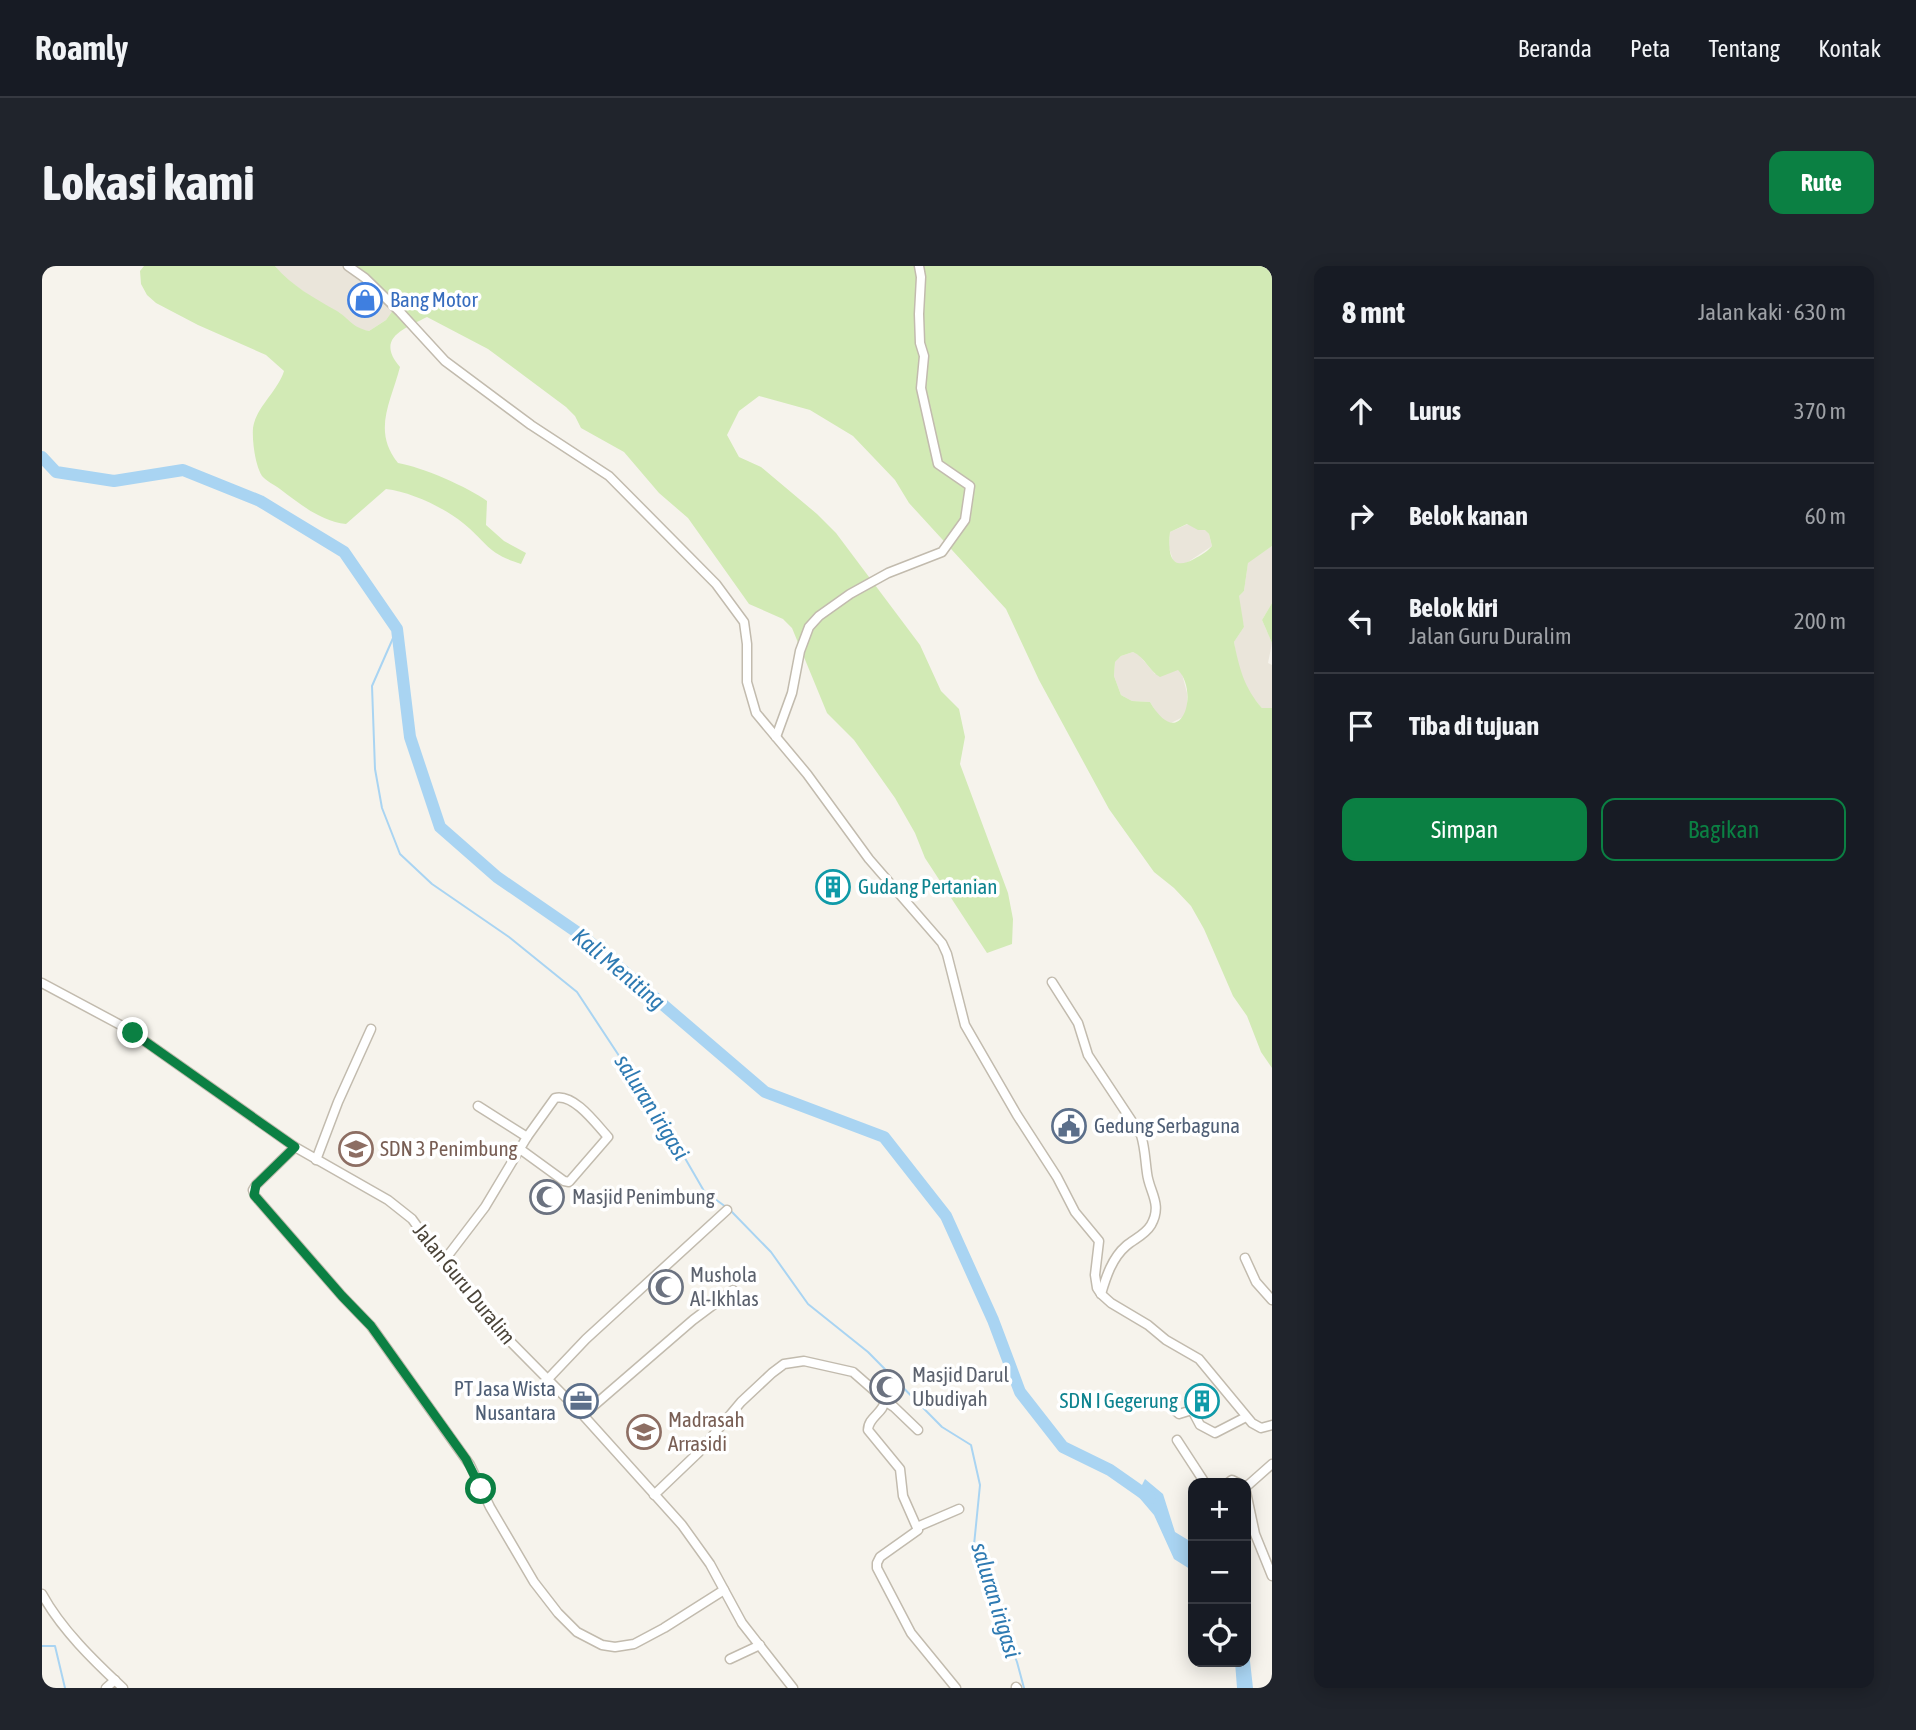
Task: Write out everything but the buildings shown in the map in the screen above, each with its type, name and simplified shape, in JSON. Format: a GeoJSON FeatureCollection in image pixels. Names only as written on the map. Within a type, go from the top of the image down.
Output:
{"type":"FeatureCollection","features":[{"type":"Feature","properties":{"kind":"street"},"geometry":{"type":"LineString","coordinates":[[348,266],[365,278],[400,312],[445,361],[531,425],[609,476],[716,584],[744,622],[749,695],[756,713],[807,774],[869,859],[942,943],[965,1025],[1073,1208],[1099,1241],[1095,1275],[1097,1288],[1111,1303],[1199,1359],[1246,1417],[1261,1428],[1271,1427]]}},
{"type":"Feature","properties":{"kind":"street"},"geometry":{"type":"LineString","coordinates":[[776,737],[792,694],[800,651],[809,628],[819,616],[850,594],[888,573],[939,554],[965,520],[970,486],[938,464],[922,400],[920,379],[924,356],[920,343],[919,266]]}},
{"type":"Feature","properties":{"kind":"street"},"geometry":{"type":"LineString","coordinates":[[1052,982],[1078,1023],[1088,1055],[1141,1135],[1147,1176],[1157,1201],[1151,1225],[1118,1255],[1105,1279],[1101,1294]]}},
{"type":"Feature","properties":{"kind":"street","name":"Jalan Guru Duralim"},"geometry":{"type":"LineString","coordinates":[[42,983],[126,1028],[295,1147],[403,1211],[421,1228],[443,1262],[491,1322],[583,1415],[682,1525],[704,1555],[742,1623],[793,1688]]}},
{"type":"Feature","properties":{"kind":"street"},"geometry":{"type":"LineString","coordinates":[[316,1160],[338,1102],[372,1029]]}},
{"type":"Feature","properties":{"kind":"street"},"geometry":{"type":"LineString","coordinates":[[443,1262],[481,1213],[527,1137],[554,1099],[560,1097],[593,1117],[608,1137],[569,1182],[520,1149]]}},
{"type":"Feature","properties":{"kind":"street"},"geometry":{"type":"LineString","coordinates":[[478,1106],[527,1137]]}},
{"type":"Feature","properties":{"kind":"street"},"geometry":{"type":"LineString","coordinates":[[295,1147],[256,1185],[254,1195],[371,1326],[470,1465],[490,1507],[534,1582],[564,1620],[577,1632],[596,1643],[615,1647],[627,1646],[645,1639],[724,1590]]}},
{"type":"Feature","properties":{"kind":"street"},"geometry":{"type":"LineString","coordinates":[[548,1379],[586,1339],[727,1210]]}},
{"type":"Feature","properties":{"kind":"street"},"geometry":{"type":"LineString","coordinates":[[1245,1258],[1258,1284],[1272,1300]]}},
{"type":"Feature","properties":{"kind":"street"},"geometry":{"type":"LineString","coordinates":[[583,1415],[733,1290]]}},
{"type":"Feature","properties":{"kind":"street"},"geometry":{"type":"LineString","coordinates":[[654,1495],[699,1452],[741,1402],[784,1364],[804,1362],[853,1372],[918,1430]]}},
{"type":"Feature","properties":{"kind":"street"},"geometry":{"type":"LineString","coordinates":[[886,1402],[869,1422],[868,1430],[900,1469],[902,1496],[917,1527]]}},
{"type":"Feature","properties":{"kind":"street"},"geometry":{"type":"LineString","coordinates":[[1169,1405],[1179,1414],[1192,1409],[1200,1425],[1215,1433],[1246,1417]]}},
{"type":"Feature","properties":{"kind":"street"},"geometry":{"type":"LineString","coordinates":[[1177,1440],[1202,1478]]}},
{"type":"Feature","properties":{"kind":"street"},"geometry":{"type":"LineString","coordinates":[[1251,1484],[1272,1464]]}},
{"type":"Feature","properties":{"kind":"street"},"geometry":{"type":"LineString","coordinates":[[956,1688],[911,1633],[876,1567],[880,1557],[914,1534],[917,1527],[959,1509]]}},
{"type":"Feature","properties":{"kind":"street"},"geometry":{"type":"LineString","coordinates":[[1251,1514],[1255,1534],[1272,1576]]}},
{"type":"Feature","properties":{"kind":"street"},"geometry":{"type":"LineString","coordinates":[[42,1594],[48,1606],[123,1688]]}},
{"type":"Feature","properties":{"kind":"street"},"geometry":{"type":"LineString","coordinates":[[730,1659],[760,1645]]}},
{"type":"Feature","properties":{"kind":"street"},"geometry":{"type":"LineString","coordinates":[[106,1688],[115,1680]]}},
{"type":"Feature","properties":{"kind":"shaded area"},"geometry":{"type":"Polygon","coordinates":[[[275,266],[356,266],[400,302],[386,320],[369,331],[362,330],[284,277],[275,266]]]}},
{"type":"Feature","properties":{"kind":"shaded area"},"geometry":{"type":"Polygon","coordinates":[[[1188,524],[1205,529],[1212,546],[1185,564],[1178,564],[1173,560],[1169,548],[1170,532],[1188,524]]]}},
{"type":"Feature","properties":{"kind":"shaded area"},"geometry":{"type":"Polygon","coordinates":[[[1272,546],[1272,603],[1262,620],[1272,643],[1268,663],[1272,665],[1272,708],[1268,709],[1262,708],[1248,692],[1238,667],[1234,642],[1244,627],[1238,602],[1244,591],[1248,562],[1272,546]]]}},
{"type":"Feature","properties":{"kind":"shaded area"},"geometry":{"type":"Polygon","coordinates":[[[1133,652],[1138,654],[1155,674],[1178,669],[1182,674],[1187,693],[1187,712],[1183,717],[1171,723],[1165,722],[1150,702],[1132,701],[1121,695],[1114,676],[1115,662],[1121,656],[1133,652]]]}},
{"type":"Feature","properties":{"kind":"green space"},"geometry":{"type":"Polygon","coordinates":[[[144,266],[275,266],[304,291],[354,325],[369,331],[386,320],[399,302],[356,266],[1272,266],[1272,546],[1248,563],[1244,591],[1239,596],[1244,627],[1234,642],[1240,669],[1251,693],[1262,708],[1272,708],[1272,1068],[1261,1052],[1247,1016],[1233,996],[1191,906],[1154,872],[1109,809],[1039,680],[1006,609],[909,503],[895,480],[853,436],[810,410],[759,396],[739,411],[727,435],[739,457],[761,467],[836,533],[920,645],[941,691],[959,709],[965,737],[960,764],[1008,893],[1013,919],[1012,944],[987,953],[925,858],[915,833],[895,798],[854,740],[827,713],[792,628],[783,619],[749,604],[688,518],[659,493],[624,452],[581,428],[566,407],[488,349],[427,317],[402,330],[391,342],[390,349],[400,367],[386,416],[386,439],[390,451],[398,463],[444,478],[487,501],[486,525],[504,541],[526,553],[521,564],[501,556],[446,511],[396,491],[386,489],[346,524],[328,519],[311,511],[266,480],[258,466],[253,439],[255,420],[284,371],[266,355],[156,303],[147,295],[141,284],[140,271],[144,266]],[[1187,524],[1170,532],[1170,552],[1172,558],[1179,563],[1194,559],[1212,546],[1205,530],[1198,530],[1187,524]],[[1133,652],[1121,656],[1115,662],[1114,676],[1121,695],[1132,701],[1150,702],[1161,717],[1171,722],[1178,721],[1184,714],[1187,692],[1178,670],[1160,677],[1133,652]]]}},
{"type":"Feature","properties":{"kind":"green space"},"geometry":{"type":"Polygon","coordinates":[[[1272,603],[1272,643],[1262,620],[1272,603]]]}},
{"type":"Feature","properties":{"kind":"water"},"geometry":{"type":"Polygon","coordinates":[[[1145,1479],[1163,1494],[1175,1532],[1188,1540],[1188,1568],[1174,1559],[1154,1515],[1137,1495],[1145,1479]]]}},
{"type":"Feature","properties":{"kind":"water"},"geometry":{"type":"Polygon","coordinates":[[[1235,1667],[1251,1667],[1253,1688],[1237,1688],[1235,1667]]]}},
{"type":"Feature","properties":{"kind":"waterway","name":"Kali Meniting"},"geometry":{"type":"LineString","coordinates":[[42,457],[56,472],[114,481],[183,470],[260,501],[344,552],[397,629],[410,737],[440,827],[497,877],[584,937],[765,1092],[884,1137],[946,1216],[993,1320],[1020,1392],[1063,1447],[1110,1470],[1150,1498]]}},
{"type":"Feature","properties":{"kind":"waterway","name":"saluran irigasi"},"geometry":{"type":"LineString","coordinates":[[397,629],[372,686],[375,769],[382,808],[400,854],[432,884],[509,937],[577,992],[660,1115],[704,1191],[726,1207]]}},
{"type":"Feature","properties":{"kind":"waterway","name":"saluran irigasi"},"geometry":{"type":"LineString","coordinates":[[731,1211],[771,1252],[808,1304],[868,1352],[942,1427],[971,1445],[980,1485],[974,1545],[1024,1688]]}},
{"type":"Feature","properties":{"kind":"waterway","name":"saluran irigasi"},"geometry":{"type":"LineString","coordinates":[[42,1646],[55,1646],[65,1688]]}},
{"type":"Feature","properties":{"kind":"place","name":"Bang Motor"},"geometry":{"type":"Point","coordinates":[365,300]}},
{"type":"Feature","properties":{"kind":"place","name":"Gudang Pertanian"},"geometry":{"type":"Point","coordinates":[833,887]}},
{"type":"Feature","properties":{"kind":"place","name":"Gedung Serbaguna"},"geometry":{"type":"Point","coordinates":[1069,1126]}},
{"type":"Feature","properties":{"kind":"place","name":"SDN 3 Penimbung"},"geometry":{"type":"Point","coordinates":[356,1149]}},
{"type":"Feature","properties":{"kind":"place","name":"Masjid Penimbung"},"geometry":{"type":"Point","coordinates":[547,1197]}},
{"type":"Feature","properties":{"kind":"place","name":"Mushola Al-Ikhlas"},"geometry":{"type":"Point","coordinates":[666,1287]}},
{"type":"Feature","properties":{"kind":"place","name":"Masjid Darul Ubudiyah"},"geometry":{"type":"Point","coordinates":[887,1387]}},
{"type":"Feature","properties":{"kind":"place","name":"PT Jasa Wista Nusantara"},"geometry":{"type":"Point","coordinates":[581,1401]}},
{"type":"Feature","properties":{"kind":"place","name":"SDN I Gegerung"},"geometry":{"type":"Point","coordinates":[1202,1401]}},
{"type":"Feature","properties":{"kind":"place","name":"Madrasah Arrasidi"},"geometry":{"type":"Point","coordinates":[644,1432]}},
{"type":"Feature","properties":{"kind":"route"},"geometry":{"type":"LineString","coordinates":[[133,1033],[295,1147],[256,1185],[254,1195],[371,1326],[466,1459],[481,1489]]}}]}
